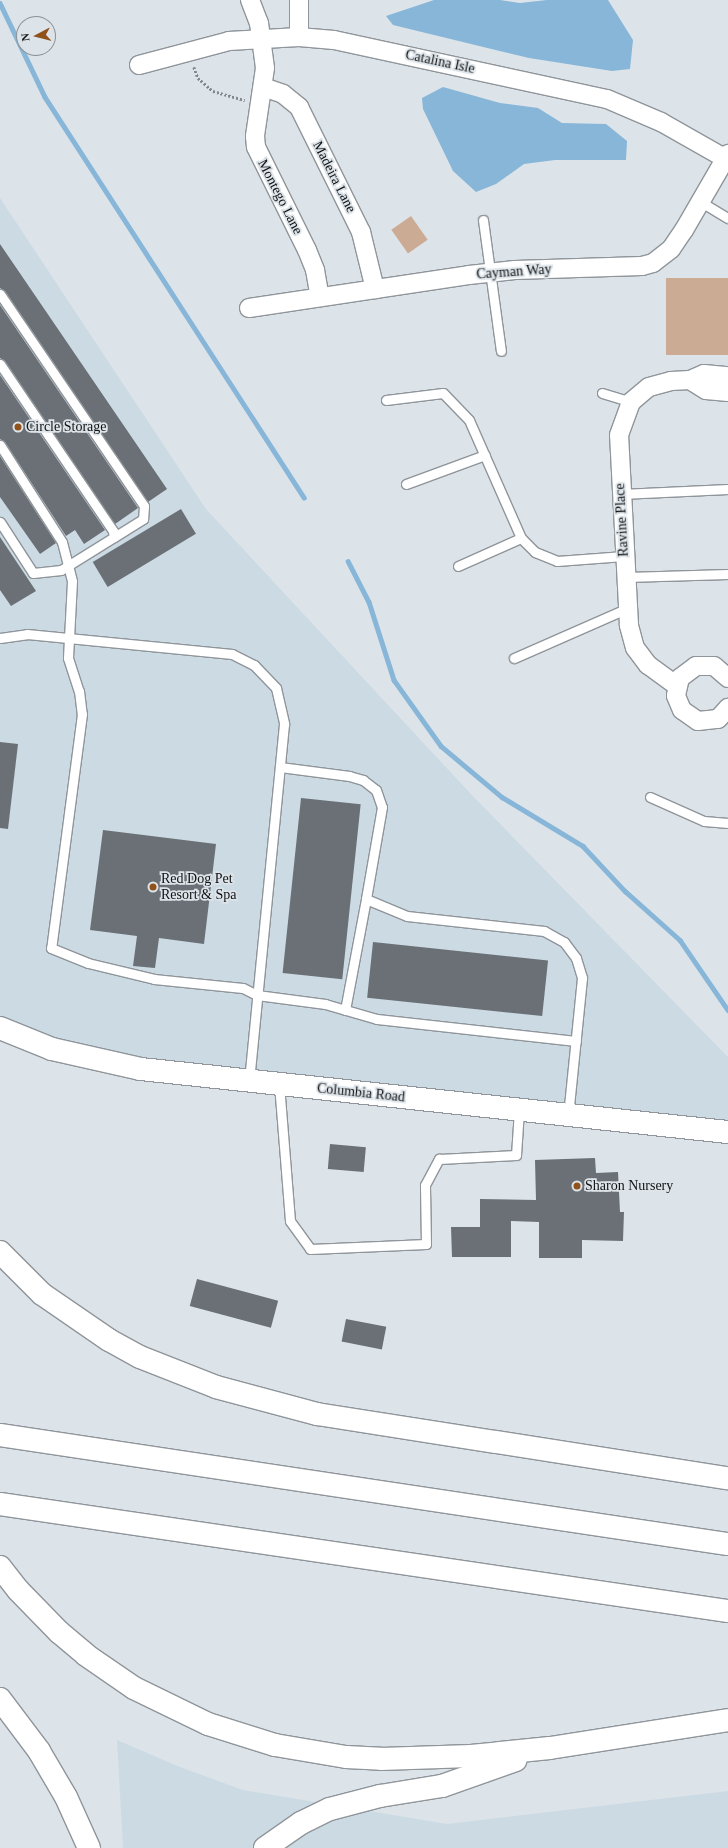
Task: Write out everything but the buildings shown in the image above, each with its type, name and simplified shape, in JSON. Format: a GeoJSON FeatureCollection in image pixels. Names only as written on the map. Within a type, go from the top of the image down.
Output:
{"type":"FeatureCollection","features":[{"type":"Feature","properties":{"kind":"main road","name":"Columbia Road"},"geometry":{"type":"LineString","coordinates":[[0,1028],[52,1049],[107,1063],[248,1081],[728,1132]]}},
{"type":"Feature","properties":{"kind":"main road"},"geometry":{"type":"LineString","coordinates":[[0,1252],[42,1294],[98,1333],[140,1356],[216,1387],[324,1415],[728,1478]]}},
{"type":"Feature","properties":{"kind":"main road"},"geometry":{"type":"LineString","coordinates":[[0,1435],[728,1544]]}},
{"type":"Feature","properties":{"kind":"main road"},"geometry":{"type":"LineString","coordinates":[[0,1504],[728,1612]]}},
{"type":"Feature","properties":{"kind":"main road"},"geometry":{"type":"LineString","coordinates":[[0,1567],[18,1590],[59,1632],[86,1655],[134,1688],[208,1724],[275,1746],[338,1756],[381,1759],[471,1756],[550,1748],[728,1720]]}},
{"type":"Feature","properties":{"kind":"main road"},"geometry":{"type":"LineString","coordinates":[[0,1699],[46,1764],[66,1797],[89,1848]]}},
{"type":"Feature","properties":{"kind":"main road"},"geometry":{"type":"LineString","coordinates":[[265,1848],[301,1823],[330,1809],[442,1786],[550,1748]]}},
{"type":"Feature","properties":{"kind":"street","name":"Montego Lane"},"geometry":{"type":"LineString","coordinates":[[250,0],[262,39],[262,95],[255,136],[256,147],[307,250],[315,270],[320,297]]}},
{"type":"Feature","properties":{"kind":"street"},"geometry":{"type":"LineString","coordinates":[[299,0],[299,37]]}},
{"type":"Feature","properties":{"kind":"street","name":"Catalina Isle"},"geometry":{"type":"LineString","coordinates":[[139,65],[229,41],[299,37],[334,40],[607,99],[661,122],[727,158]]}},
{"type":"Feature","properties":{"kind":"street","name":"Madeira Lane"},"geometry":{"type":"LineString","coordinates":[[262,95],[283,94],[299,108],[361,232],[376,289]]}},
{"type":"Feature","properties":{"kind":"street","name":"Cayman Way"},"geometry":{"type":"LineString","coordinates":[[249,308],[491,273],[642,266],[653,263],[671,249],[727,158]]}},
{"type":"Feature","properties":{"kind":"street"},"geometry":{"type":"LineString","coordinates":[[631,402],[649,387],[666,382],[690,380],[704,374],[728,376]]}},
{"type":"Feature","properties":{"kind":"street"},"geometry":{"type":"LineString","coordinates":[[690,380],[701,389],[728,392]]}},
{"type":"Feature","properties":{"kind":"street","name":"Ravine Place"},"geometry":{"type":"LineString","coordinates":[[631,402],[619,435],[624,556],[628,608],[635,648],[648,665],[677,686]]}},
{"type":"Feature","properties":{"kind":"street"},"geometry":{"type":"LineString","coordinates":[[726,672],[714,666],[696,666],[687,671],[677,686],[677,702],[689,717],[708,722],[727,715]]}},
{"type":"Feature","properties":{"kind":"lane"},"geometry":{"type":"LineString","coordinates":[[701,202],[728,218]]}},
{"type":"Feature","properties":{"kind":"lane"},"geometry":{"type":"LineString","coordinates":[[483,220],[501,351]]}},
{"type":"Feature","properties":{"kind":"lane"},"geometry":{"type":"LineString","coordinates":[[0,294],[144,506],[143,519],[68,565],[52,573],[33,573],[0,522]]}},
{"type":"Feature","properties":{"kind":"lane"},"geometry":{"type":"LineString","coordinates":[[0,364],[112,531],[114,537]]}},
{"type":"Feature","properties":{"kind":"lane"},"geometry":{"type":"LineString","coordinates":[[386,400],[443,393],[469,420],[521,538],[535,552],[557,561],[624,556]]}},
{"type":"Feature","properties":{"kind":"lane"},"geometry":{"type":"LineString","coordinates":[[602,393],[631,402]]}},
{"type":"Feature","properties":{"kind":"lane"},"geometry":{"type":"LineString","coordinates":[[0,445],[62,542],[68,565],[72,597],[67,638],[68,658],[80,691],[82,714],[51,948],[88,963],[130,975],[243,988],[257,995],[325,1004],[377,1019],[576,1041]]}},
{"type":"Feature","properties":{"kind":"lane"},"geometry":{"type":"LineString","coordinates":[[406,484],[485,455]]}},
{"type":"Feature","properties":{"kind":"lane"},"geometry":{"type":"LineString","coordinates":[[621,494],[728,489]]}},
{"type":"Feature","properties":{"kind":"lane"},"geometry":{"type":"LineString","coordinates":[[458,566],[521,538]]}},
{"type":"Feature","properties":{"kind":"lane"},"geometry":{"type":"LineString","coordinates":[[626,577],[728,574]]}},
{"type":"Feature","properties":{"kind":"lane"},"geometry":{"type":"LineString","coordinates":[[514,658],[628,608]]}},
{"type":"Feature","properties":{"kind":"lane"},"geometry":{"type":"LineString","coordinates":[[0,638],[27,634],[232,654],[254,665],[276,688],[284,724],[248,1081]]}},
{"type":"Feature","properties":{"kind":"lane"},"geometry":{"type":"LineString","coordinates":[[280,767],[349,776],[363,780],[376,790],[382,807],[345,1010]]}},
{"type":"Feature","properties":{"kind":"lane"},"geometry":{"type":"LineString","coordinates":[[650,797],[704,821],[728,823]]}},
{"type":"Feature","properties":{"kind":"lane"},"geometry":{"type":"LineString","coordinates":[[366,899],[407,916],[544,931],[564,942],[576,958],[582,978],[568,1115]]}},
{"type":"Feature","properties":{"kind":"lane"},"geometry":{"type":"LineString","coordinates":[[279,1084],[290,1221],[310,1249],[426,1244],[425,1185],[439,1159],[516,1155],[519,1110]]}},
{"type":"Feature","properties":{"kind":"path"},"geometry":{"type":"LineString","coordinates":[[188,51],[198,78],[213,91],[262,95]]}},
{"type":"Feature","properties":{"kind":"shaded area"},"geometry":{"type":"Polygon","coordinates":[[[0,198],[206,509],[470,793],[728,1057],[728,1132],[141,1069],[0,1028],[0,198]]]}},
{"type":"Feature","properties":{"kind":"shaded area"},"geometry":{"type":"Polygon","coordinates":[[[411,216],[428,240],[408,254],[391,230],[411,216]]]}},
{"type":"Feature","properties":{"kind":"shaded area"},"geometry":{"type":"Polygon","coordinates":[[[666,278],[728,278],[728,355],[666,355],[666,278]]]}},
{"type":"Feature","properties":{"kind":"shaded area"},"geometry":{"type":"Polygon","coordinates":[[[117,1740],[180,1767],[243,1790],[447,1824],[728,1791],[728,1848],[123,1848],[117,1740]]]}},
{"type":"Feature","properties":{"kind":"water"},"geometry":{"type":"Polygon","coordinates":[[[434,0],[500,0],[520,3],[547,0],[608,0],[633,40],[630,69],[612,71],[529,58],[393,25],[386,16],[434,0]]]}},
{"type":"Feature","properties":{"kind":"water"},"geometry":{"type":"Polygon","coordinates":[[[443,87],[500,103],[538,108],[562,123],[606,124],[627,141],[626,160],[555,160],[524,164],[496,184],[476,192],[453,171],[423,109],[422,98],[443,87]]]}},
{"type":"Feature","properties":{"kind":"waterway"},"geometry":{"type":"LineString","coordinates":[[0,3],[45,97],[304,498]]}},
{"type":"Feature","properties":{"kind":"waterway"},"geometry":{"type":"LineString","coordinates":[[348,561],[369,602],[394,680],[441,746],[502,797],[583,846],[625,891],[680,940],[728,1010]]}},
{"type":"Feature","properties":{"kind":"place","name":"Circle Storage"},"geometry":{"type":"Point","coordinates":[18,427]}},
{"type":"Feature","properties":{"kind":"place","name":"Red Dog Pet Resort & Spa"},"geometry":{"type":"Point","coordinates":[153,887]}},
{"type":"Feature","properties":{"kind":"place","name":"Sharon Nursery"},"geometry":{"type":"Point","coordinates":[577,1186]}}]}
